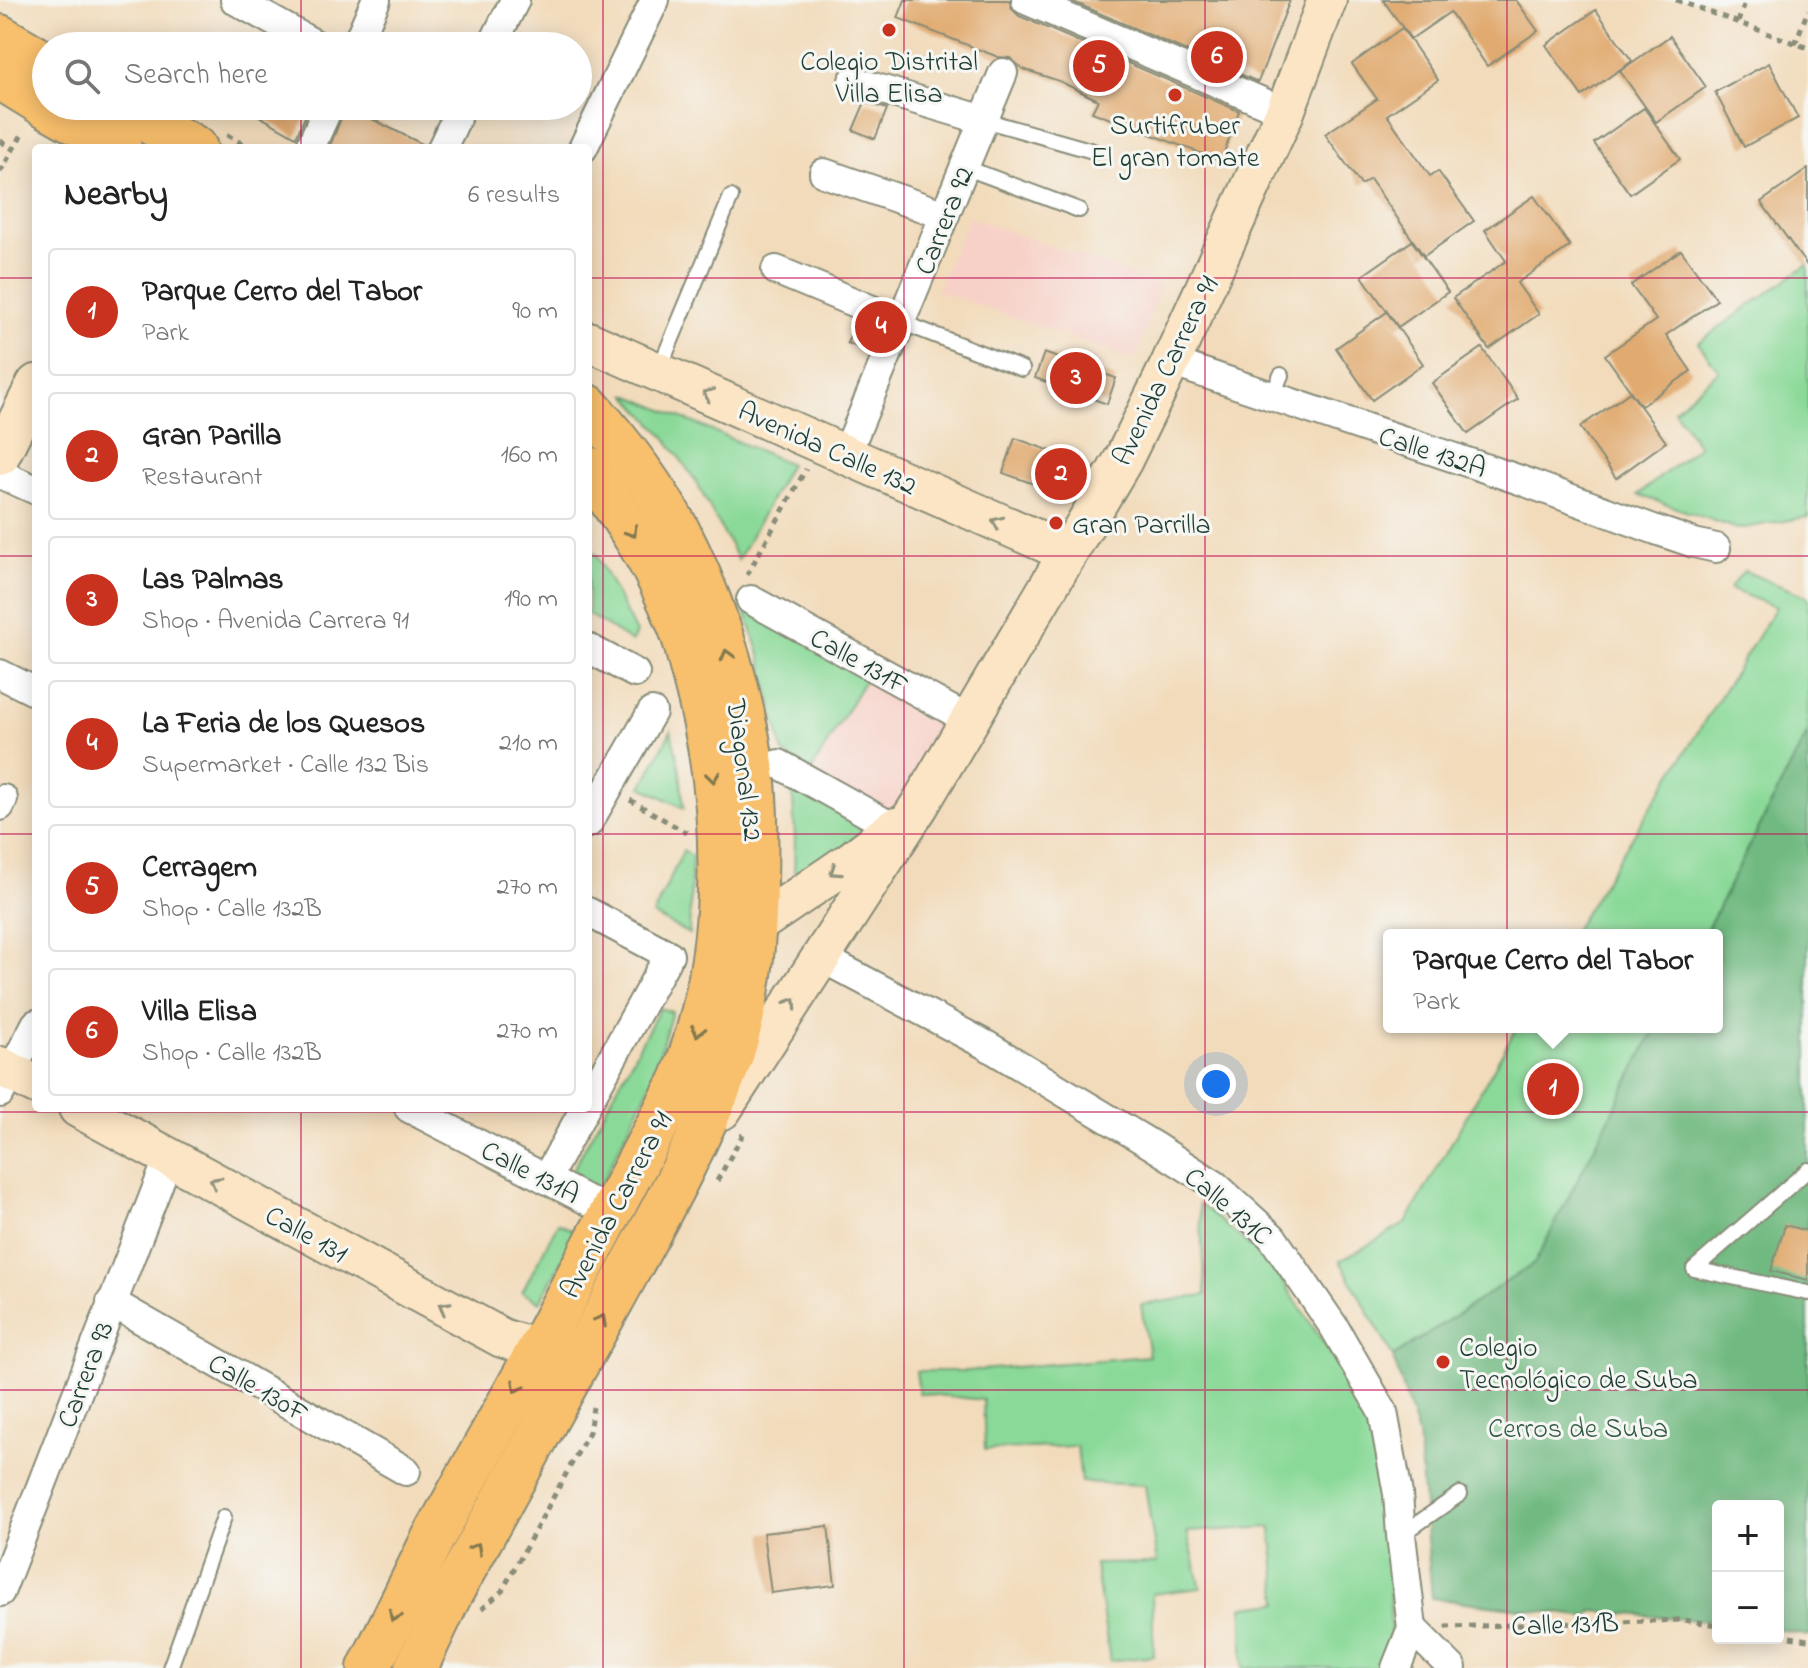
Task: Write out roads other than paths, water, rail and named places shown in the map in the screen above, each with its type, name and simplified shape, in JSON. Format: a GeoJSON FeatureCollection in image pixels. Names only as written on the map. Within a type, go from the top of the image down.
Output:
{"type":"FeatureCollection","features":[{"type":"Feature","properties":{"kind":"main road","name":"Avenida Carrera 91"},"geometry":{"type":"LineString","coordinates":[[416,1668],[450,1596],[688,1162],[822,958],[906,817],[969,720],[1123,460],[1285,112],[1327,0]]}},
{"type":"Feature","properties":{"kind":"main road"},"geometry":{"type":"LineString","coordinates":[[0,36],[32,55]]}},
{"type":"Feature","properties":{"kind":"main road"},"geometry":{"type":"LineString","coordinates":[[0,78],[32,98]]}},
{"type":"Feature","properties":{"kind":"main road"},"geometry":{"type":"LineString","coordinates":[[71,120],[113,144]]}},
{"type":"Feature","properties":{"kind":"main road"},"geometry":{"type":"LineString","coordinates":[[145,120],[189,144]]}},
{"type":"Feature","properties":{"kind":"main road","name":"Avenida Calle 132"},"geometry":{"type":"LineString","coordinates":[[592,343],[1068,553]]}},
{"type":"Feature","properties":{"kind":"main road"},"geometry":{"type":"LineString","coordinates":[[0,456],[32,392]]}},
{"type":"Feature","properties":{"kind":"main road","name":"Diagonal 132"},"geometry":{"type":"LineString","coordinates":[[592,410],[651,487],[676,527],[721,633],[748,738],[757,828],[756,926],[746,1004],[728,1068],[688,1162]]}},
{"type":"Feature","properties":{"kind":"main road","name":"Diagonal 132"},"geometry":{"type":"LineString","coordinates":[[592,474],[644,551],[680,628],[700,701],[713,770],[718,823],[719,894],[713,954]]}},
{"type":"Feature","properties":{"kind":"main road","name":"Avenida Carrera 91"},"geometry":{"type":"LineString","coordinates":[[369,1668],[432,1540],[541,1345],[685,1069],[694,1047],[713,954],[852,860],[906,817]]}},
{"type":"Feature","properties":{"kind":"main road","name":"Calle 131"},"geometry":{"type":"LineString","coordinates":[[85,1112],[502,1338],[521,1344],[541,1345]]}},
{"type":"Feature","properties":{"kind":"street"},"geometry":{"type":"LineString","coordinates":[[235,0],[293,32]]}},
{"type":"Feature","properties":{"kind":"street"},"geometry":{"type":"LineString","coordinates":[[362,32],[376,0]]}},
{"type":"Feature","properties":{"kind":"street"},"geometry":{"type":"LineString","coordinates":[[499,32],[515,0]]}},
{"type":"Feature","properties":{"kind":"street"},"geometry":{"type":"LineString","coordinates":[[585,144],[655,0]]}},
{"type":"Feature","properties":{"kind":"street"},"geometry":{"type":"LineString","coordinates":[[1026,0],[1285,112]]}},
{"type":"Feature","properties":{"kind":"street","name":"Carrera 92"},"geometry":{"type":"LineString","coordinates":[[846,455],[1003,73]]}},
{"type":"Feature","properties":{"kind":"street"},"geometry":{"type":"LineString","coordinates":[[853,81],[984,120]]}},
{"type":"Feature","properties":{"kind":"street"},"geometry":{"type":"LineString","coordinates":[[312,144],[323,120]]}},
{"type":"Feature","properties":{"kind":"street"},"geometry":{"type":"LineString","coordinates":[[444,144],[455,120]]}},
{"type":"Feature","properties":{"kind":"street"},"geometry":{"type":"LineString","coordinates":[[824,173],[945,215]]}},
{"type":"Feature","properties":{"kind":"street"},"geometry":{"type":"LineString","coordinates":[[776,270],[901,322]]}},
{"type":"Feature","properties":{"kind":"street","name":"Calle 132A"},"geometry":{"type":"LineString","coordinates":[[1171,362],[1277,386],[1520,480],[1705,546]]}},
{"type":"Feature","properties":{"kind":"street"},"geometry":{"type":"LineString","coordinates":[[0,474],[32,488]]}},
{"type":"Feature","properties":{"kind":"street","name":"Calle 131F"},"geometry":{"type":"LineString","coordinates":[[748,589],[969,720]]}},
{"type":"Feature","properties":{"kind":"street"},"geometry":{"type":"LineString","coordinates":[[592,650],[635,673]]}},
{"type":"Feature","properties":{"kind":"street"},"geometry":{"type":"LineString","coordinates":[[0,674],[32,690]]}},
{"type":"Feature","properties":{"kind":"street"},"geometry":{"type":"LineString","coordinates":[[592,807],[598,783],[652,712]]}},
{"type":"Feature","properties":{"kind":"street"},"geometry":{"type":"LineString","coordinates":[[779,764],[906,817]]}},
{"type":"Feature","properties":{"kind":"street"},"geometry":{"type":"LineString","coordinates":[[592,914],[669,955],[592,1095]]}},
{"type":"Feature","properties":{"kind":"street","name":"Calle 131C"},"geometry":{"type":"LineString","coordinates":[[822,958],[986,1045],[1155,1147],[1215,1185],[1272,1237],[1334,1327],[1383,1412],[1398,1494],[1412,1628]]}},
{"type":"Feature","properties":{"kind":"street"},"geometry":{"type":"LineString","coordinates":[[12,1079],[32,1033]]}},
{"type":"Feature","properties":{"kind":"street","name":"Calle 131A"},"geometry":{"type":"LineString","coordinates":[[421,1112],[610,1212]]}},
{"type":"Feature","properties":{"kind":"street"},"geometry":{"type":"LineString","coordinates":[[546,1179],[583,1112]]}},
{"type":"Feature","properties":{"kind":"street","name":"Carrera 93"},"geometry":{"type":"LineString","coordinates":[[0,1592],[169,1157]]}},
{"type":"Feature","properties":{"kind":"street","name":"Calle 130F"},"geometry":{"type":"LineString","coordinates":[[111,1302],[406,1471]]}},
{"type":"Feature","properties":{"kind":"street"},"geometry":{"type":"LineString","coordinates":[[1396,1668],[1412,1628],[1452,1668]]}},
{"type":"Feature","properties":{"kind":"lane"},"geometry":{"type":"LineString","coordinates":[[984,120],[1093,151]]}},
{"type":"Feature","properties":{"kind":"lane"},"geometry":{"type":"LineString","coordinates":[[964,167],[1079,210]]}},
{"type":"Feature","properties":{"kind":"lane"},"geometry":{"type":"LineString","coordinates":[[658,372],[731,197]]}},
{"type":"Feature","properties":{"kind":"lane"},"geometry":{"type":"LineString","coordinates":[[901,322],[1022,369]]}},
{"type":"Feature","properties":{"kind":"lane"},"geometry":{"type":"LineString","coordinates":[[1808,1170],[1694,1269],[1808,1293]]}},
{"type":"Feature","properties":{"kind":"lane"},"geometry":{"type":"LineString","coordinates":[[1401,1535],[1460,1494]]}},
{"type":"Feature","properties":{"kind":"lane"},"geometry":{"type":"LineString","coordinates":[[170,1668],[224,1517]]}},
{"type":"Feature","properties":{"kind":"place","name":"Colegio Distrital Villa Elisa"},"geometry":{"type":"Point","coordinates":[889,30]}},
{"type":"Feature","properties":{"kind":"place","name":"Villa Elisa"},"geometry":{"type":"Point","coordinates":[1217,57]}},
{"type":"Feature","properties":{"kind":"place","name":"Cerragem"},"geometry":{"type":"Point","coordinates":[1099,66]}},
{"type":"Feature","properties":{"kind":"place","name":"Surtifruber El gran tomate"},"geometry":{"type":"Point","coordinates":[1175,95]}},
{"type":"Feature","properties":{"kind":"place","name":"La Feria de los Quesos"},"geometry":{"type":"Point","coordinates":[881,327]}},
{"type":"Feature","properties":{"kind":"place","name":"Las Palmas"},"geometry":{"type":"Point","coordinates":[1076,378]}},
{"type":"Feature","properties":{"kind":"place","name":"Gran Parilla"},"geometry":{"type":"Point","coordinates":[1061,474]}},
{"type":"Feature","properties":{"kind":"place","name":"Gran Parrilla"},"geometry":{"type":"Point","coordinates":[1056,523]}},
{"type":"Feature","properties":{"kind":"place","name":"Parque Cerro del Tabor"},"geometry":{"type":"Point","coordinates":[1553,1089]}},
{"type":"Feature","properties":{"kind":"place","name":"Colegio Tecnológico de Suba"},"geometry":{"type":"Point","coordinates":[1443,1362]}},
{"type":"Feature","properties":{"kind":"park label","name":"Cerros de Suba"},"geometry":{"type":"Point","coordinates":[1578,1427]}}]}
